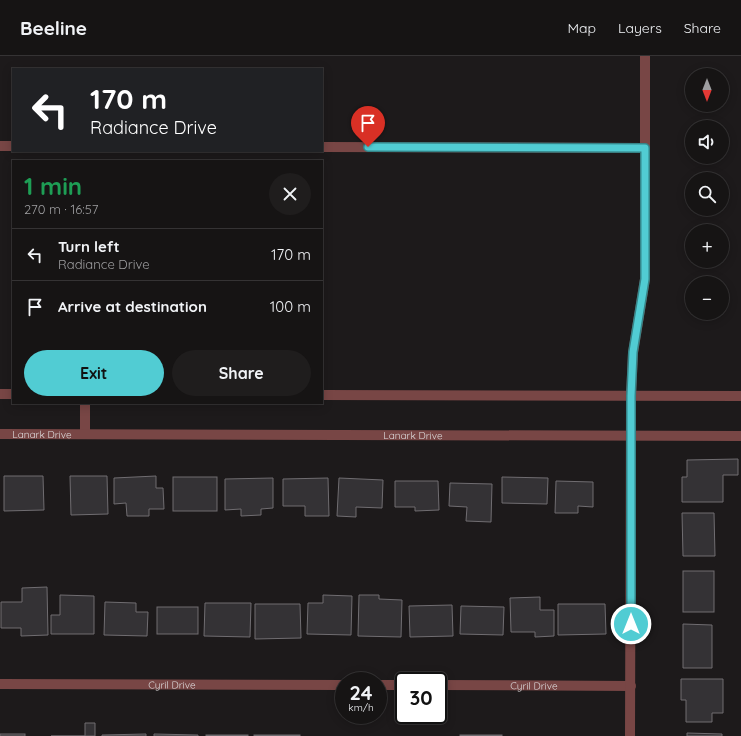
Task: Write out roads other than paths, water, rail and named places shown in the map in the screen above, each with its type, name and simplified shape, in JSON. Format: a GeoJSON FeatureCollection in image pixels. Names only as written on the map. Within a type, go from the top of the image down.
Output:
{"type":"FeatureCollection","features":[{"type":"Feature","properties":{"kind":"street"},"geometry":{"type":"LineString","coordinates":[[630,736],[631,396],[633,352],[645,279],[645,56]]}},
{"type":"Feature","properties":{"kind":"street"},"geometry":{"type":"LineString","coordinates":[[0,146],[12,146]]}},
{"type":"Feature","properties":{"kind":"street"},"geometry":{"type":"LineString","coordinates":[[323,147],[645,148]]}},
{"type":"Feature","properties":{"kind":"street"},"geometry":{"type":"LineString","coordinates":[[0,394],[12,394]]}},
{"type":"Feature","properties":{"kind":"street"},"geometry":{"type":"LineString","coordinates":[[323,394],[741,396]]}},
{"type":"Feature","properties":{"kind":"street","name":"Lanark Drive"},"geometry":{"type":"LineString","coordinates":[[85,404],[85,434]]}},
{"type":"Feature","properties":{"kind":"street","name":"Lanark Drive"},"geometry":{"type":"LineString","coordinates":[[0,434],[741,436]]}},
{"type":"Feature","properties":{"kind":"street","name":"Cyril Drive"},"geometry":{"type":"LineString","coordinates":[[0,684],[335,685]]}},
{"type":"Feature","properties":{"kind":"street","name":"Cyril Drive"},"geometry":{"type":"LineString","coordinates":[[447,685],[631,686]]}}]}
